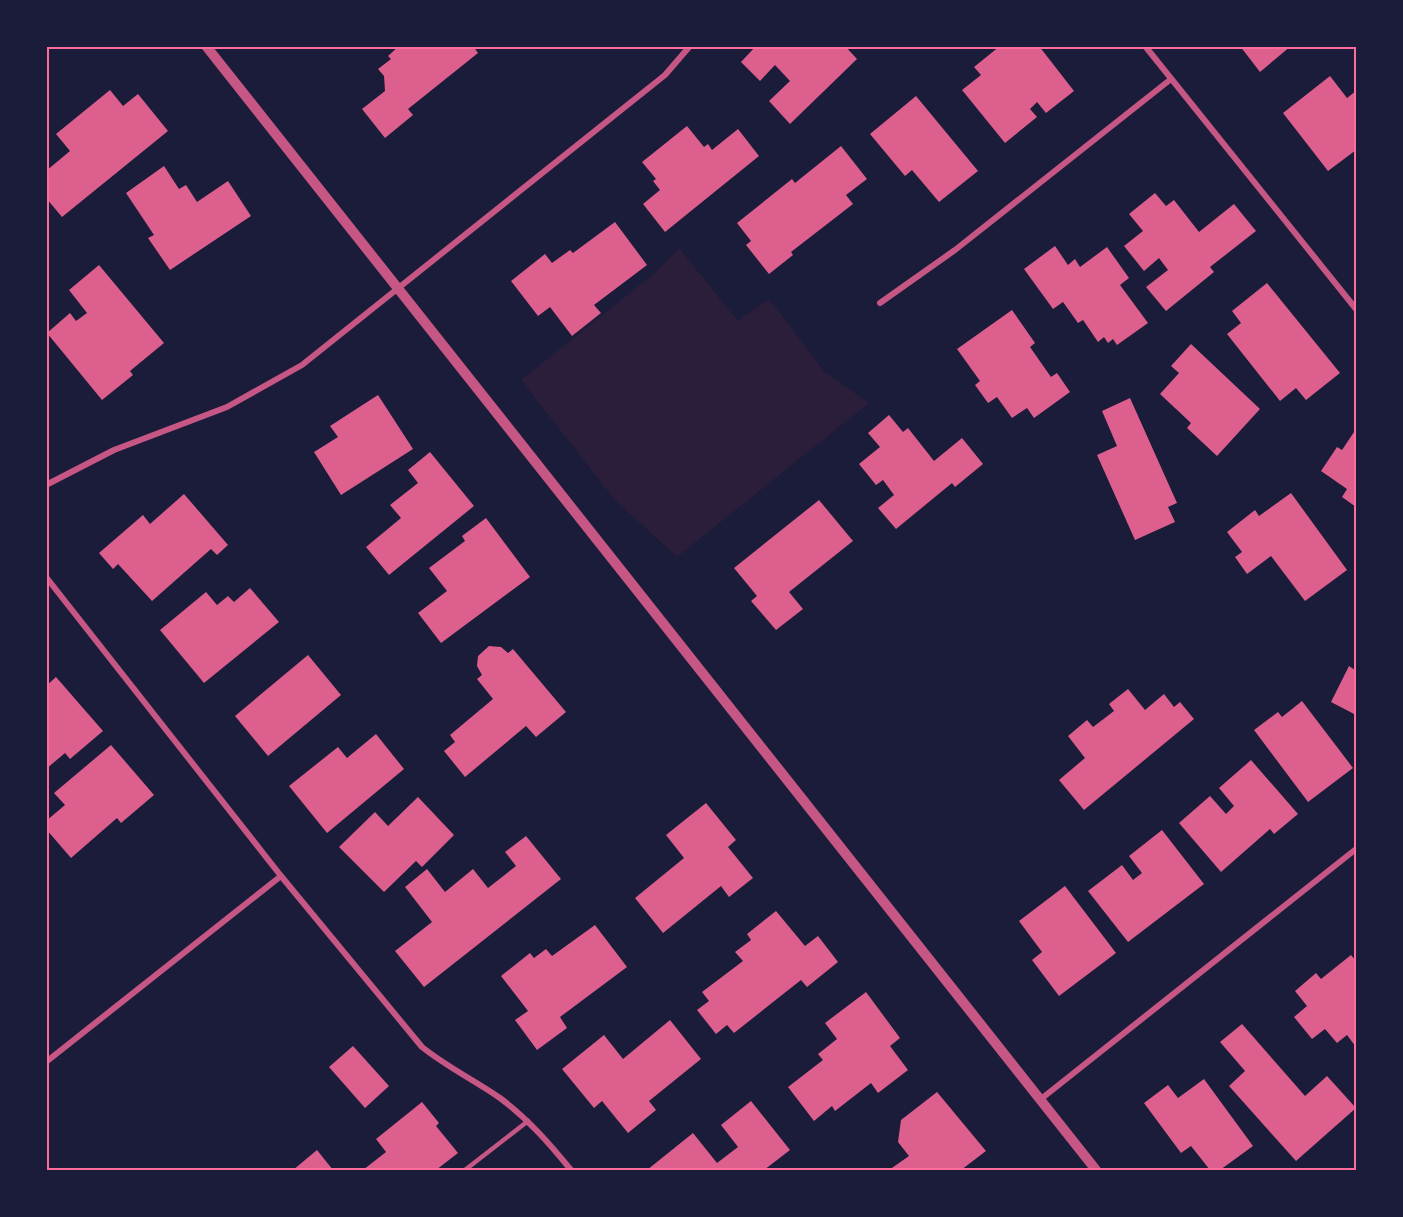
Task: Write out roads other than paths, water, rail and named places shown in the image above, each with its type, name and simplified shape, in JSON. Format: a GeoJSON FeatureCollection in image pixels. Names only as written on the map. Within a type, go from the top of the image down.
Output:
{"type":"FeatureCollection","features":[{"type":"Feature","properties":{"kind":"street"},"geometry":{"type":"LineString","coordinates":[[206,46],[1096,1170]]}},
{"type":"Feature","properties":{"kind":"street"},"geometry":{"type":"LineString","coordinates":[[46,485],[114,450],[183,426],[264,388],[302,365],[665,75],[690,46]]}},
{"type":"Feature","properties":{"kind":"street"},"geometry":{"type":"LineString","coordinates":[[1145,46],[1356,309]]}},
{"type":"Feature","properties":{"kind":"street"},"geometry":{"type":"LineString","coordinates":[[880,303],[955,250],[1171,79]]}},
{"type":"Feature","properties":{"kind":"street"},"geometry":{"type":"LineString","coordinates":[[46,577],[281,876],[422,1047],[443,1064],[498,1097],[528,1121],[571,1170]]}},
{"type":"Feature","properties":{"kind":"street"},"geometry":{"type":"LineString","coordinates":[[1041,1099],[1356,849]]}},
{"type":"Feature","properties":{"kind":"street"},"geometry":{"type":"LineString","coordinates":[[46,1062],[281,876]]}},
{"type":"Feature","properties":{"kind":"lane"},"geometry":{"type":"LineString","coordinates":[[465,1170],[528,1121]]}}]}
